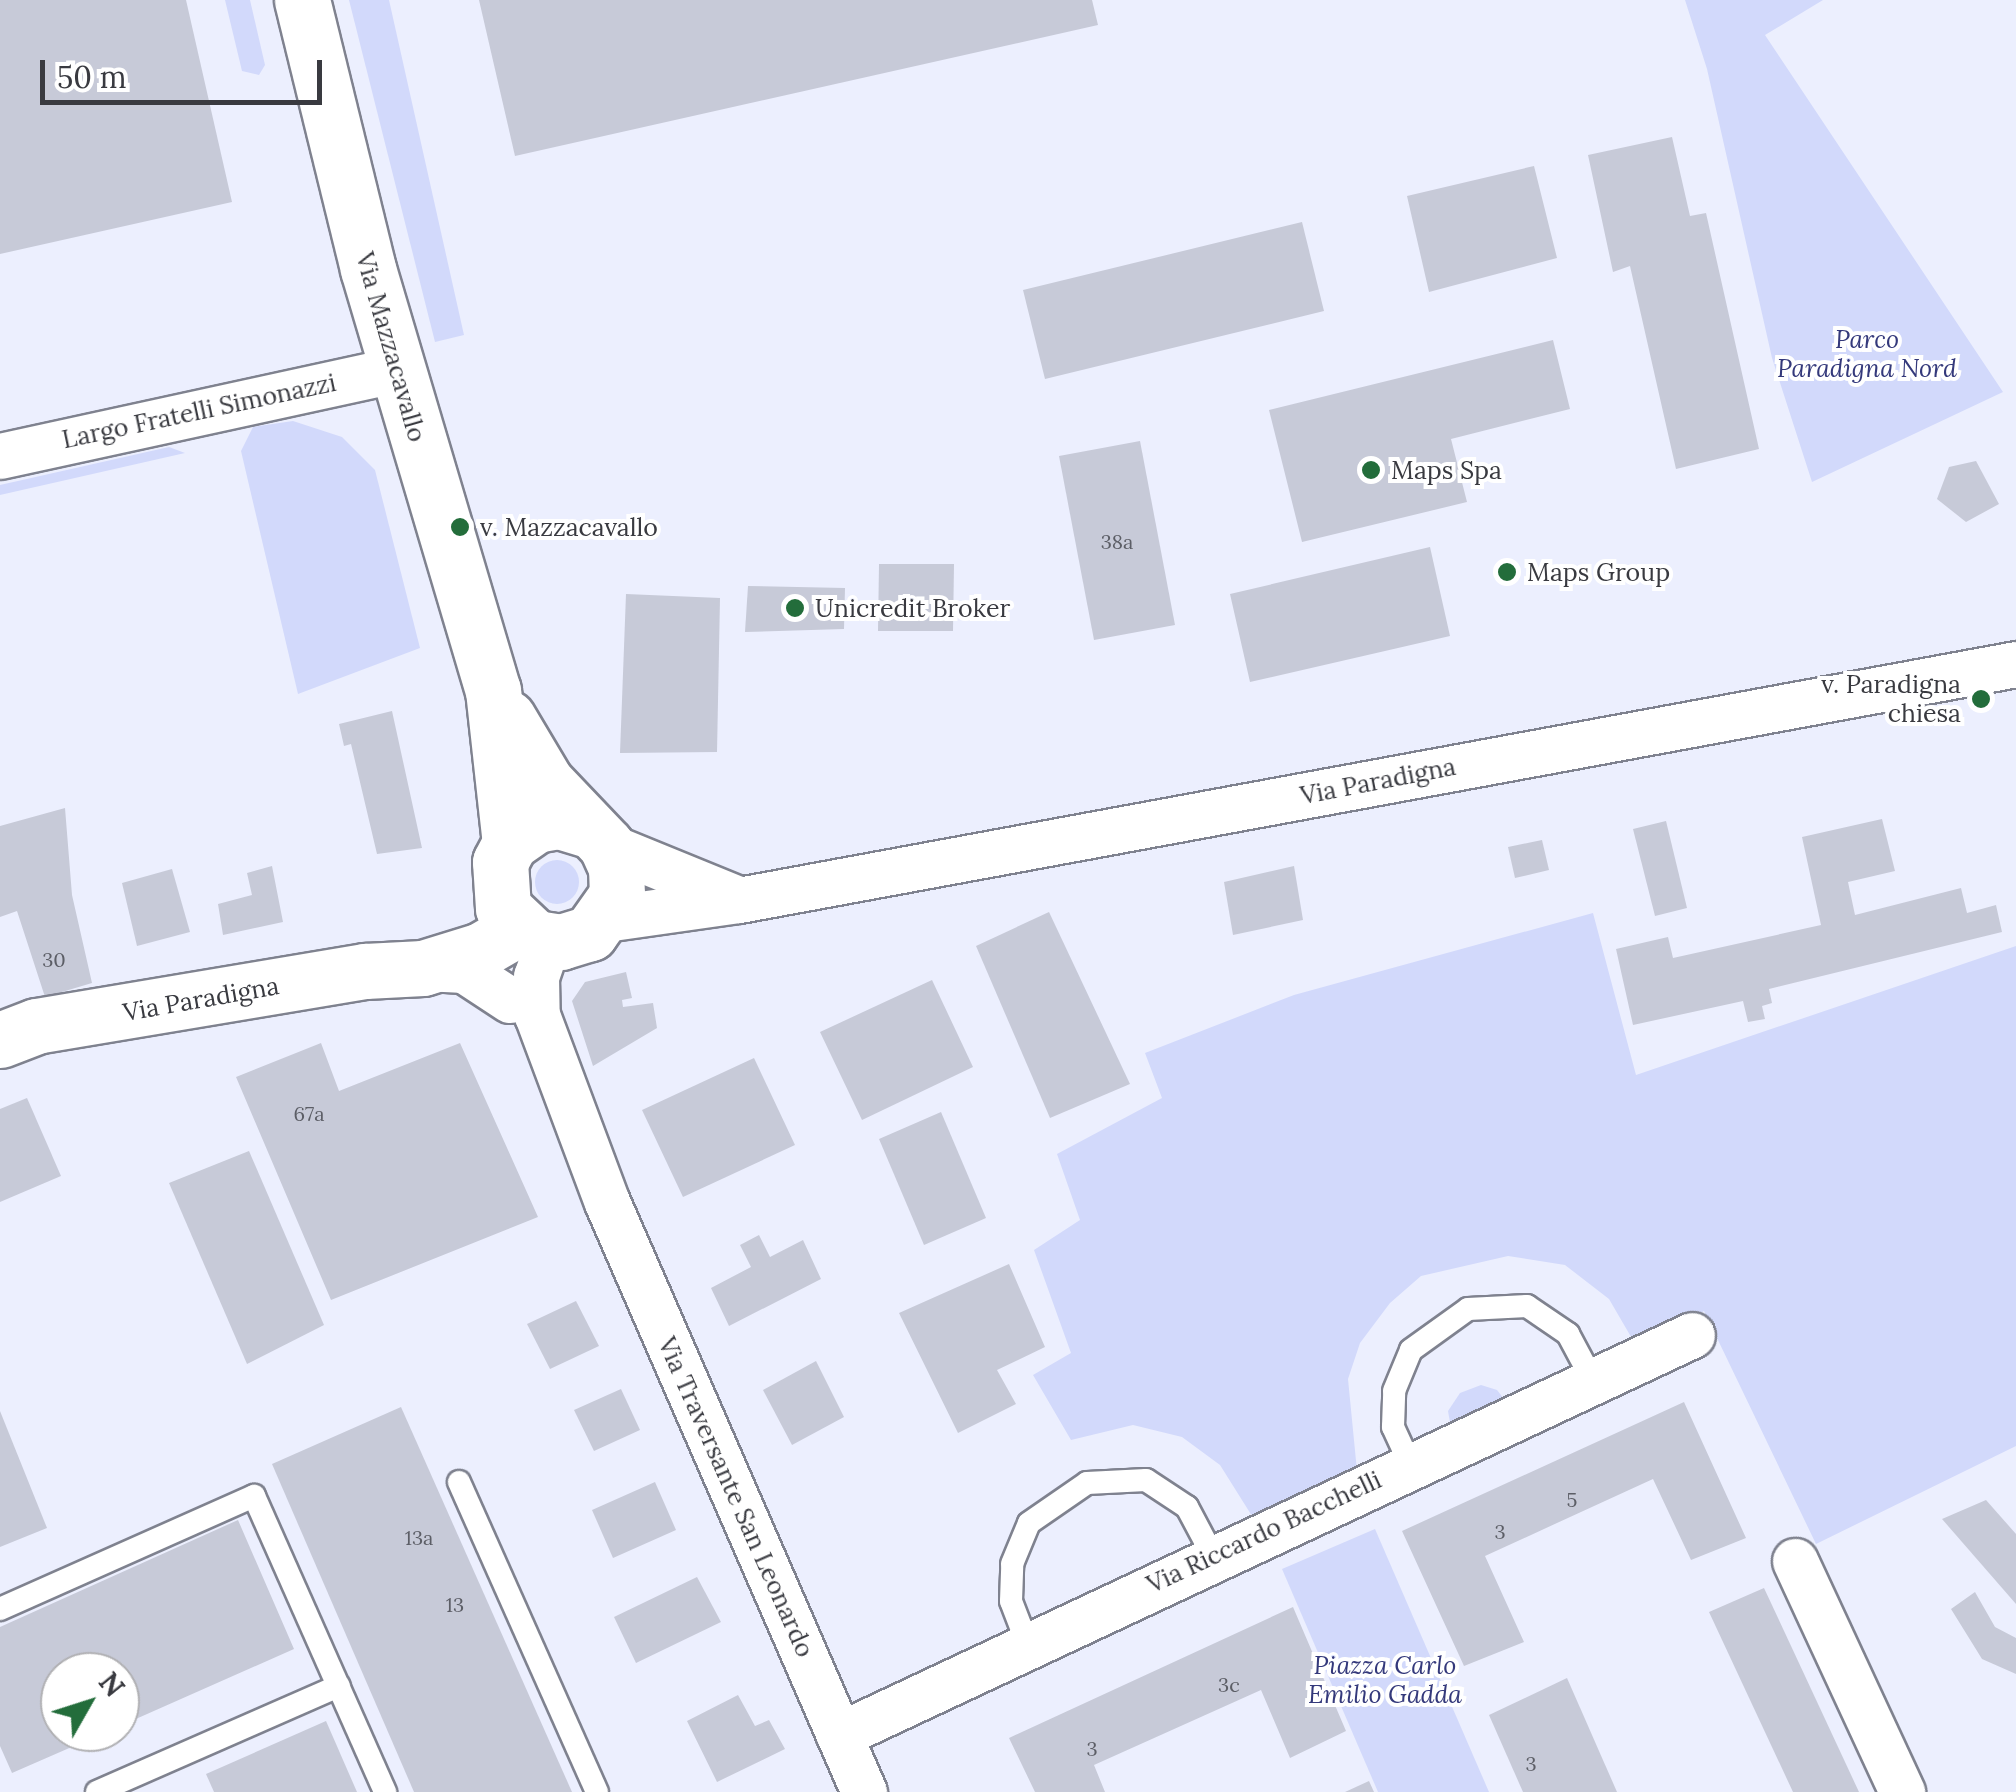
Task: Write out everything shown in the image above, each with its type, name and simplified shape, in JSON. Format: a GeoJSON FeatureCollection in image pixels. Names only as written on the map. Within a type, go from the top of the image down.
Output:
{"type":"FeatureCollection","features":[{"type":"Feature","properties":{"kind":"street","name":"Via Mazzacavallo"},"geometry":{"type":"LineString","coordinates":[[302,0],[398,369],[493,690],[503,861]]}},
{"type":"Feature","properties":{"kind":"street","name":"Largo Fratelli Simonazzi"},"geometry":{"type":"LineString","coordinates":[[0,456],[398,369]]}},
{"type":"Feature","properties":{"kind":"street","name":"Via Paradigna"},"geometry":{"type":"LineString","coordinates":[[423,968],[534,935],[573,940],[605,918],[740,900],[2016,664]]}},
{"type":"Feature","properties":{"kind":"street","name":"Via Mazzacavallo"},"geometry":{"type":"LineString","coordinates":[[493,690],[546,782],[597,837]]}},
{"type":"Feature","properties":{"kind":"street","name":"Via Paradigna"},"geometry":{"type":"LineString","coordinates":[[365,971],[443,933],[536,824],[559,821],[740,900]]}},
{"type":"Feature","properties":{"kind":"street"},"geometry":{"type":"LineString","coordinates":[[597,837],[616,867],[616,894],[605,918]]}},
{"type":"Feature","properties":{"kind":"street"},"geometry":{"type":"LineString","coordinates":[[503,861],[503,908],[534,935]]}},
{"type":"Feature","properties":{"kind":"street","name":"Via Traversante San Leonardo"},"geometry":{"type":"LineString","coordinates":[[534,935],[506,961],[510,1000],[607,1202],[864,1792]]}},
{"type":"Feature","properties":{"kind":"street","name":"Via Traversante San Leonardo"},"geometry":{"type":"LineString","coordinates":[[534,935],[537,1015],[607,1202]]}},
{"type":"Feature","properties":{"kind":"street","name":"Via Paradigna"},"geometry":{"type":"LineString","coordinates":[[12,1029],[365,971],[464,970],[510,1000]]}},
{"type":"Feature","properties":{"kind":"street","name":"Via Riccardo Bacchelli"},"geometry":{"type":"LineString","coordinates":[[840,1735],[1213,1556],[1692,1335]]}},
{"type":"Feature","properties":{"kind":"street"},"geometry":{"type":"LineString","coordinates":[[1795,1561],[1902,1792]]}},
{"type":"Feature","properties":{"kind":"lane"},"geometry":{"type":"LineString","coordinates":[[1410,1464],[1392,1427],[1394,1390],[1411,1350],[1468,1309],[1527,1306],[1568,1334],[1592,1379]]}},
{"type":"Feature","properties":{"kind":"lane"},"geometry":{"type":"LineString","coordinates":[[1028,1648],[1012,1600],[1012,1564],[1029,1523],[1087,1483],[1146,1480],[1187,1507],[1213,1556]]}},
{"type":"Feature","properties":{"kind":"lane"},"geometry":{"type":"LineString","coordinates":[[459,1482],[596,1792]]}},
{"type":"Feature","properties":{"kind":"lane"},"geometry":{"type":"LineString","coordinates":[[0,1609],[254,1496],[385,1792]]}},
{"type":"Feature","properties":{"kind":"lane"},"geometry":{"type":"LineString","coordinates":[[97,1792],[339,1686]]}},
{"type":"Feature","properties":{"kind":"green space"},"geometry":{"type":"Polygon","coordinates":[[[225,0],[250,0],[265,65],[259,75],[242,71],[225,0]]]}},
{"type":"Feature","properties":{"kind":"green space"},"geometry":{"type":"Polygon","coordinates":[[[349,0],[389,0],[464,335],[435,342],[349,0]]]}},
{"type":"Feature","properties":{"kind":"green space","name":"Parco Paradigna Nord"},"geometry":{"type":"Polygon","coordinates":[[[1685,0],[1823,0],[1765,35],[2003,392],[1812,482],[1772,358],[1707,69],[1685,0]]]}},
{"type":"Feature","properties":{"kind":"green space"},"geometry":{"type":"Polygon","coordinates":[[[293,421],[342,437],[375,470],[420,648],[298,694],[241,451],[253,427],[293,421]]]}},
{"type":"Feature","properties":{"kind":"green space"},"geometry":{"type":"Polygon","coordinates":[[[169,447],[185,453],[0,495],[0,485],[169,447]]]}},
{"type":"Feature","properties":{"kind":"green space"},"geometry":{"type":"Polygon","coordinates":[[[557,860],[572,867],[579,882],[572,897],[557,904],[542,897],[535,882],[542,867],[557,860]]]}},
{"type":"Feature","properties":{"kind":"green space"},"geometry":{"type":"Polygon","coordinates":[[[1593,913],[1636,1075],[2016,946],[2016,1446],[1816,1544],[1704,1311],[1634,1342],[1609,1299],[1565,1265],[1508,1256],[1421,1276],[1390,1303],[1360,1343],[1348,1379],[1357,1471],[1252,1516],[1220,1465],[1182,1437],[1133,1425],[1071,1440],[1033,1375],[1071,1353],[1034,1250],[1080,1220],[1057,1154],[1162,1098],[1145,1053],[1294,995],[1593,913]]]}},
{"type":"Feature","properties":{"kind":"green space"},"geometry":{"type":"Polygon","coordinates":[[[1481,1385],[1497,1390],[1507,1403],[1451,1428],[1448,1411],[1460,1393],[1481,1385]]]}},
{"type":"Feature","properties":{"kind":"green space","name":"Piazza Carlo Emilio Gadda"},"geometry":{"type":"Polygon","coordinates":[[[1375,1529],[1489,1792],[1378,1792],[1282,1569],[1375,1529]]]}},
{"type":"Feature","properties":{"kind":"building"},"geometry":{"type":"Polygon","coordinates":[[[0,0],[186,0],[232,202],[0,254],[0,0]]]}},
{"type":"Feature","properties":{"kind":"building"},"geometry":{"type":"Polygon","coordinates":[[[479,0],[1092,0],[1098,25],[515,156],[479,0]]]}},
{"type":"Feature","properties":{"kind":"building"},"geometry":{"type":"Polygon","coordinates":[[[1672,137],[1690,216],[1706,213],[1759,449],[1676,469],[1630,266],[1613,272],[1588,155],[1672,137]]]}},
{"type":"Feature","properties":{"kind":"building"},"geometry":{"type":"Polygon","coordinates":[[[1534,166],[1557,258],[1429,292],[1407,196],[1534,166]]]}},
{"type":"Feature","properties":{"kind":"building"},"geometry":{"type":"Polygon","coordinates":[[[1302,222],[1324,311],[1045,379],[1023,290],[1302,222]]]}},
{"type":"Feature","properties":{"kind":"building","name":"Maps Spa"},"geometry":{"type":"Polygon","coordinates":[[[1553,340],[1570,409],[1451,439],[1467,502],[1302,542],[1269,410],[1553,340]]]}},
{"type":"Feature","properties":{"kind":"building"},"geometry":{"type":"Polygon","coordinates":[[[1140,441],[1175,625],[1094,640],[1059,456],[1140,441]]]}},
{"type":"Feature","properties":{"kind":"building"},"geometry":{"type":"Polygon","coordinates":[[[1976,461],[1999,504],[1966,522],[1937,499],[1949,467],[1976,461]]]}},
{"type":"Feature","properties":{"kind":"building"},"geometry":{"type":"Polygon","coordinates":[[[1430,547],[1450,636],[1250,682],[1230,594],[1430,547]]]}},
{"type":"Feature","properties":{"kind":"building"},"geometry":{"type":"Polygon","coordinates":[[[879,564],[954,564],[953,631],[878,631],[879,564]]]}},
{"type":"Feature","properties":{"kind":"building","name":"Unicredit Broker"},"geometry":{"type":"Polygon","coordinates":[[[748,586],[845,588],[844,629],[745,632],[748,586]]]}},
{"type":"Feature","properties":{"kind":"building"},"geometry":{"type":"Polygon","coordinates":[[[626,594],[720,598],[717,752],[620,753],[626,594]]]}},
{"type":"Feature","properties":{"kind":"building"},"geometry":{"type":"Polygon","coordinates":[[[392,711],[422,848],[377,854],[351,744],[344,746],[339,724],[392,711]]]}},
{"type":"Feature","properties":{"kind":"building"},"geometry":{"type":"Polygon","coordinates":[[[65,808],[72,895],[92,983],[45,997],[17,911],[0,917],[0,826],[65,808]]]}},
{"type":"Feature","properties":{"kind":"building"},"geometry":{"type":"Polygon","coordinates":[[[1882,819],[1895,871],[1848,882],[1855,915],[1961,888],[1967,913],[1996,905],[2002,932],[1769,989],[1772,1003],[1762,1006],[1765,1019],[1748,1022],[1743,1001],[1633,1025],[1616,949],[1668,937],[1673,958],[1821,925],[1802,837],[1882,819]]]}},
{"type":"Feature","properties":{"kind":"building"},"geometry":{"type":"Polygon","coordinates":[[[1666,821],[1687,908],[1655,916],[1633,829],[1666,821]]]}},
{"type":"Feature","properties":{"kind":"building"},"geometry":{"type":"Polygon","coordinates":[[[1542,840],[1549,870],[1515,878],[1508,847],[1542,840]]]}},
{"type":"Feature","properties":{"kind":"building"},"geometry":{"type":"Polygon","coordinates":[[[272,866],[283,922],[223,935],[218,904],[252,895],[247,873],[272,866]]]}},
{"type":"Feature","properties":{"kind":"building"},"geometry":{"type":"Polygon","coordinates":[[[1294,866],[1303,920],[1233,935],[1224,882],[1294,866]]]}},
{"type":"Feature","properties":{"kind":"building"},"geometry":{"type":"Polygon","coordinates":[[[172,869],[190,932],[137,946],[122,883],[172,869]]]}},
{"type":"Feature","properties":{"kind":"building"},"geometry":{"type":"Polygon","coordinates":[[[1049,912],[1130,1084],[1050,1118],[976,946],[1049,912]]]}},
{"type":"Feature","properties":{"kind":"building"},"geometry":{"type":"Polygon","coordinates":[[[626,972],[632,998],[622,1000],[623,1007],[653,1003],[657,1028],[593,1066],[572,1001],[585,982],[626,972]]]}},
{"type":"Feature","properties":{"kind":"building"},"geometry":{"type":"Polygon","coordinates":[[[932,980],[973,1067],[862,1120],[820,1032],[932,980]]]}},
{"type":"Feature","properties":{"kind":"building"},"geometry":{"type":"Polygon","coordinates":[[[321,1043],[339,1091],[460,1043],[538,1217],[331,1300],[236,1077],[321,1043]]]}},
{"type":"Feature","properties":{"kind":"building"},"geometry":{"type":"Polygon","coordinates":[[[754,1058],[795,1145],[683,1197],[642,1110],[754,1058]]]}},
{"type":"Feature","properties":{"kind":"building"},"geometry":{"type":"Polygon","coordinates":[[[27,1098],[61,1176],[0,1202],[0,1109],[27,1098]]]}},
{"type":"Feature","properties":{"kind":"building"},"geometry":{"type":"Polygon","coordinates":[[[941,1112],[986,1218],[924,1245],[879,1139],[941,1112]]]}},
{"type":"Feature","properties":{"kind":"building"},"geometry":{"type":"Polygon","coordinates":[[[249,1151],[324,1325],[247,1364],[169,1183],[249,1151]]]}},
{"type":"Feature","properties":{"kind":"building"},"geometry":{"type":"Polygon","coordinates":[[[759,1235],[770,1257],[803,1240],[821,1279],[729,1326],[711,1288],[751,1267],[740,1245],[759,1235]]]}},
{"type":"Feature","properties":{"kind":"building"},"geometry":{"type":"Polygon","coordinates":[[[1009,1264],[1045,1347],[997,1370],[1016,1404],[958,1433],[899,1313],[1009,1264]]]}},
{"type":"Feature","properties":{"kind":"building"},"geometry":{"type":"Polygon","coordinates":[[[576,1301],[599,1346],[550,1369],[527,1324],[576,1301]]]}},
{"type":"Feature","properties":{"kind":"building"},"geometry":{"type":"Polygon","coordinates":[[[816,1361],[844,1417],[792,1445],[763,1390],[816,1361]]]}},
{"type":"Feature","properties":{"kind":"building"},"geometry":{"type":"Polygon","coordinates":[[[621,1389],[640,1430],[594,1451],[574,1410],[621,1389]]]}},
{"type":"Feature","properties":{"kind":"building"},"geometry":{"type":"Polygon","coordinates":[[[1684,1402],[1746,1538],[1691,1560],[1653,1479],[1485,1556],[1524,1642],[1464,1666],[1402,1531],[1684,1402]]]}},
{"type":"Feature","properties":{"kind":"building"},"geometry":{"type":"Polygon","coordinates":[[[401,1407],[572,1792],[414,1792],[272,1464],[401,1407]]]}},
{"type":"Feature","properties":{"kind":"building"},"geometry":{"type":"Polygon","coordinates":[[[0,1411],[47,1528],[0,1547],[0,1411]]]}},
{"type":"Feature","properties":{"kind":"building"},"geometry":{"type":"Polygon","coordinates":[[[655,1482],[676,1530],[613,1558],[592,1510],[655,1482]]]}},
{"type":"Feature","properties":{"kind":"building"},"geometry":{"type":"Polygon","coordinates":[[[1986,1500],[2016,1534],[2016,1604],[1942,1519],[1986,1500]]]}},
{"type":"Feature","properties":{"kind":"building"},"geometry":{"type":"Polygon","coordinates":[[[238,1520],[294,1649],[140,1717],[140,1652],[40,1652],[40,1752],[60,1752],[12,1773],[0,1746],[0,1627],[238,1520]]]}},
{"type":"Feature","properties":{"kind":"building"},"geometry":{"type":"Polygon","coordinates":[[[697,1577],[721,1622],[636,1663],[614,1617],[697,1577]]]}},
{"type":"Feature","properties":{"kind":"building"},"geometry":{"type":"Polygon","coordinates":[[[1764,1588],[1859,1792],[1793,1792],[1709,1612],[1764,1588]]]}},
{"type":"Feature","properties":{"kind":"building"},"geometry":{"type":"Polygon","coordinates":[[[1975,1592],[1995,1627],[2016,1638],[2016,1674],[1982,1659],[1951,1609],[1975,1592]]]}},
{"type":"Feature","properties":{"kind":"building"},"geometry":{"type":"Polygon","coordinates":[[[1293,1607],[1346,1731],[1290,1758],[1261,1690],[1094,1765],[1105,1792],[1035,1792],[1009,1738],[1293,1607]]]}},
{"type":"Feature","properties":{"kind":"building"},"geometry":{"type":"Polygon","coordinates":[[[1567,1678],[1617,1792],[1523,1792],[1489,1715],[1567,1678]]]}},
{"type":"Feature","properties":{"kind":"building"},"geometry":{"type":"Polygon","coordinates":[[[738,1695],[755,1726],[769,1720],[785,1749],[717,1782],[687,1721],[738,1695]]]}},
{"type":"Feature","properties":{"kind":"building"},"geometry":{"type":"Polygon","coordinates":[[[326,1721],[357,1792],[214,1792],[206,1774],[326,1721]]]}},
{"type":"Feature","properties":{"kind":"building"},"geometry":{"type":"Polygon","coordinates":[[[1369,1781],[1374,1792],[1345,1792],[1369,1781]]]}},
{"type":"Feature","properties":{"kind":"place","name":"Maps Spa"},"geometry":{"type":"Point","coordinates":[1371,470]}},
{"type":"Feature","properties":{"kind":"place","name":"v. Mazzacavallo"},"geometry":{"type":"Point","coordinates":[460,527]}},
{"type":"Feature","properties":{"kind":"place","name":"Maps Group"},"geometry":{"type":"Point","coordinates":[1507,572]}},
{"type":"Feature","properties":{"kind":"place","name":"Unicredit Broker"},"geometry":{"type":"Point","coordinates":[795,608]}},
{"type":"Feature","properties":{"kind":"place","name":"v. Paradigna chiesa"},"geometry":{"type":"Point","coordinates":[1981,699]}}]}
